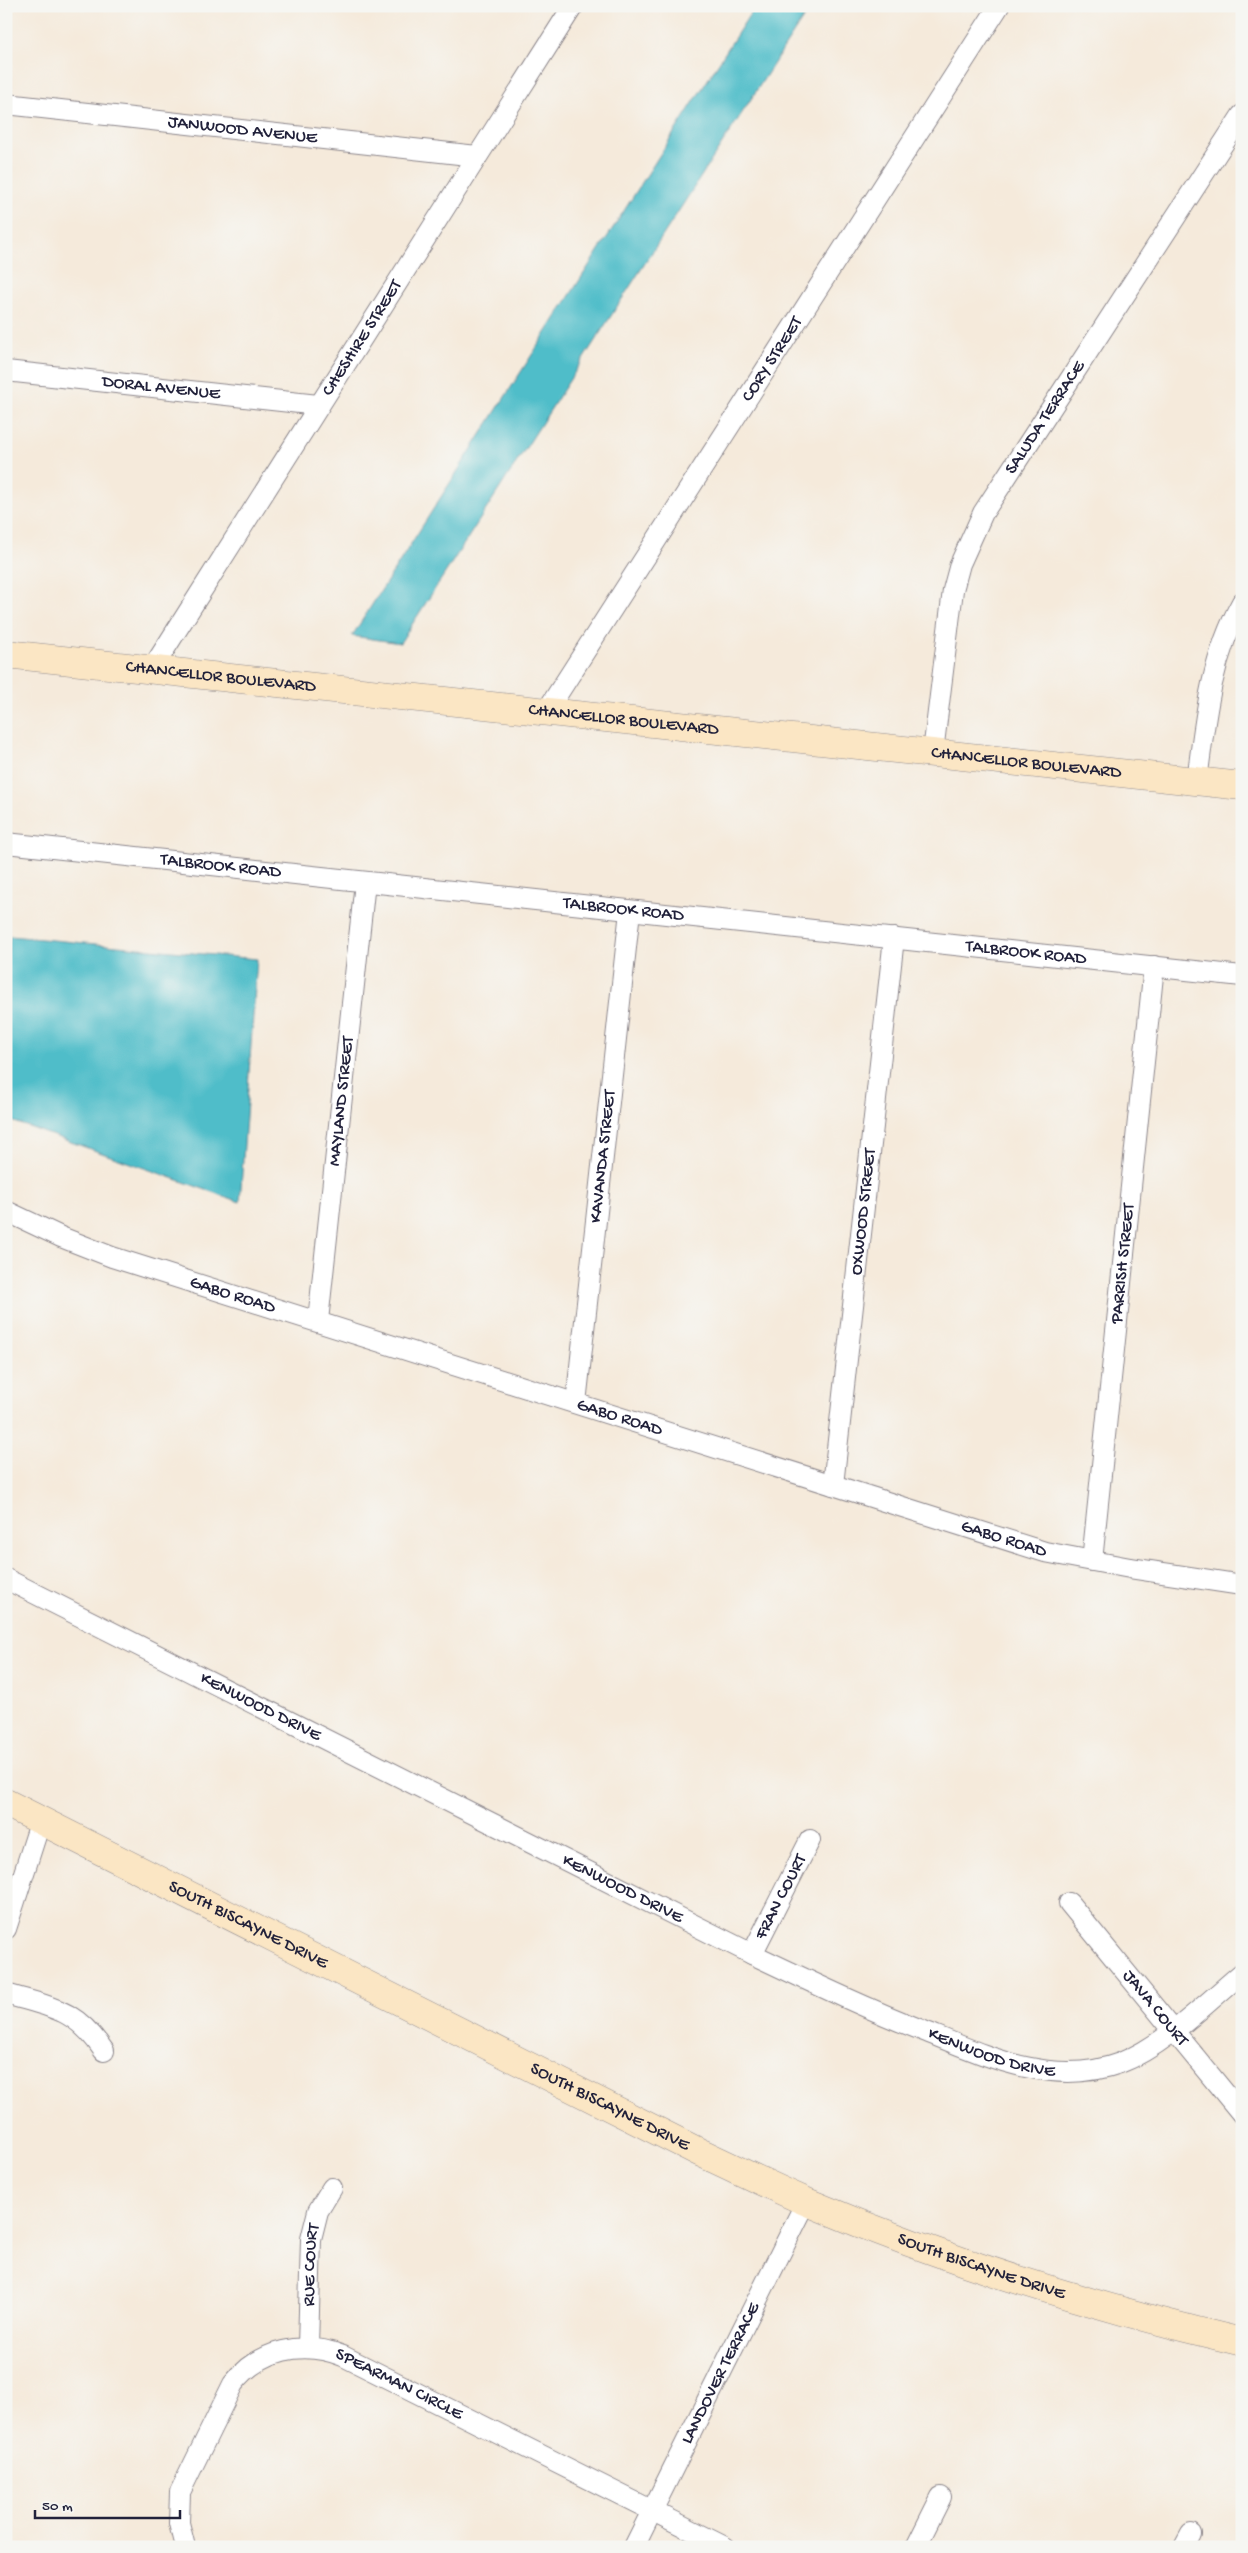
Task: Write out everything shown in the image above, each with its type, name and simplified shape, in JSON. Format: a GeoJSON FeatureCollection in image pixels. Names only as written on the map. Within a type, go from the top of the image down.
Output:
{"type":"FeatureCollection","features":[{"type":"Feature","properties":{"kind":"street","name":"CHESHIRE STREET"},"geometry":{"type":"LineString","coordinates":[[152,669],[573,6]]}},
{"type":"Feature","properties":{"kind":"street","name":"CORY STREET"},"geometry":{"type":"LineString","coordinates":[[546,712],[999,6]]}},
{"type":"Feature","properties":{"kind":"street","name":"JANWOOD AVENUE"},"geometry":{"type":"LineString","coordinates":[[6,104],[477,156]]}},
{"type":"Feature","properties":{"kind":"street","name":"SALUDA TERRACE"},"geometry":{"type":"LineString","coordinates":[[934,752],[952,590],[970,538],[983,513],[1242,115]]}},
{"type":"Feature","properties":{"kind":"street","name":"DORAL AVENUE"},"geometry":{"type":"LineString","coordinates":[[6,371],[318,405]]}},
{"type":"Feature","properties":{"kind":"street"},"geometry":{"type":"LineString","coordinates":[[1197,781],[1207,699],[1215,666],[1242,602]]}},
{"type":"Feature","properties":{"kind":"street","name":"CHANCELLOR BOULEVARD"},"geometry":{"type":"LineString","coordinates":[[6,654],[1242,786]]}},
{"type":"Feature","properties":{"kind":"street","name":"TALBROOK ROAD"},"geometry":{"type":"LineString","coordinates":[[6,843],[1242,976]]}},
{"type":"Feature","properties":{"kind":"street","name":"MAYLAND STREET"},"geometry":{"type":"LineString","coordinates":[[318,1321],[365,882]]}},
{"type":"Feature","properties":{"kind":"street","name":"KAVANDA STREET"},"geometry":{"type":"LineString","coordinates":[[576,1403],[630,911]]}},
{"type":"Feature","properties":{"kind":"street","name":"OXWOOD STREET"},"geometry":{"type":"LineString","coordinates":[[833,1485],[894,938]]}},
{"type":"Feature","properties":{"kind":"street","name":"PARRISH STREET"},"geometry":{"type":"LineString","coordinates":[[1092,1561],[1154,966]]}},
{"type":"Feature","properties":{"kind":"street","name":"GABO ROAD"},"geometry":{"type":"LineString","coordinates":[[6,1211],[61,1237],[112,1257],[1045,1552],[1242,1585]]}},
{"type":"Feature","properties":{"kind":"street","name":"KENWOOD DRIVE"},"geometry":{"type":"LineString","coordinates":[[6,1579],[752,1954],[863,2007],[997,2060],[1029,2069],[1068,2072],[1105,2068],[1136,2056],[1172,2031],[1242,1973]]}},
{"type":"Feature","properties":{"kind":"street","name":"SOUTH BISCAYNE DRIVE"},"geometry":{"type":"LineString","coordinates":[[6,1802],[697,2151],[806,2202],[1020,2280],[1152,2319],[1242,2342]]}},
{"type":"Feature","properties":{"kind":"street"},"geometry":{"type":"LineString","coordinates":[[6,1929],[41,1820]]}},
{"type":"Feature","properties":{"kind":"street","name":"FRAN COURT"},"geometry":{"type":"LineString","coordinates":[[752,1954],[810,1840]]}},
{"type":"Feature","properties":{"kind":"street","name":"JAVA COURT"},"geometry":{"type":"LineString","coordinates":[[1070,1903],[1172,2031],[1242,2114]]}},
{"type":"Feature","properties":{"kind":"street"},"geometry":{"type":"LineString","coordinates":[[6,1994],[68,2014],[90,2031],[104,2051]]}},
{"type":"Feature","properties":{"kind":"street","name":"RUE COURT"},"geometry":{"type":"LineString","coordinates":[[308,2347],[311,2239],[318,2211],[332,2188]]}},
{"type":"Feature","properties":{"kind":"street","name":"LANDOVER TERRACE"},"geometry":{"type":"LineString","coordinates":[[634,2547],[806,2202]]}},
{"type":"Feature","properties":{"kind":"street","name":"SPEARMAN CIRCLE"},"geometry":{"type":"LineString","coordinates":[[185,2547],[179,2523],[180,2492],[233,2384],[246,2370],[268,2355],[288,2349],[308,2347],[326,2349],[343,2356],[725,2547]]}},
{"type":"Feature","properties":{"kind":"street"},"geometry":{"type":"LineString","coordinates":[[916,2547],[941,2496]]}},
{"type":"Feature","properties":{"kind":"water"},"geometry":{"type":"Polygon","coordinates":[[[755,6],[811,6],[400,643],[352,636],[755,6]]]}},
{"type":"Feature","properties":{"kind":"water"},"geometry":{"type":"Polygon","coordinates":[[[10,936],[257,959],[240,1202],[6,1119],[6,963],[10,936]]]}}]}
